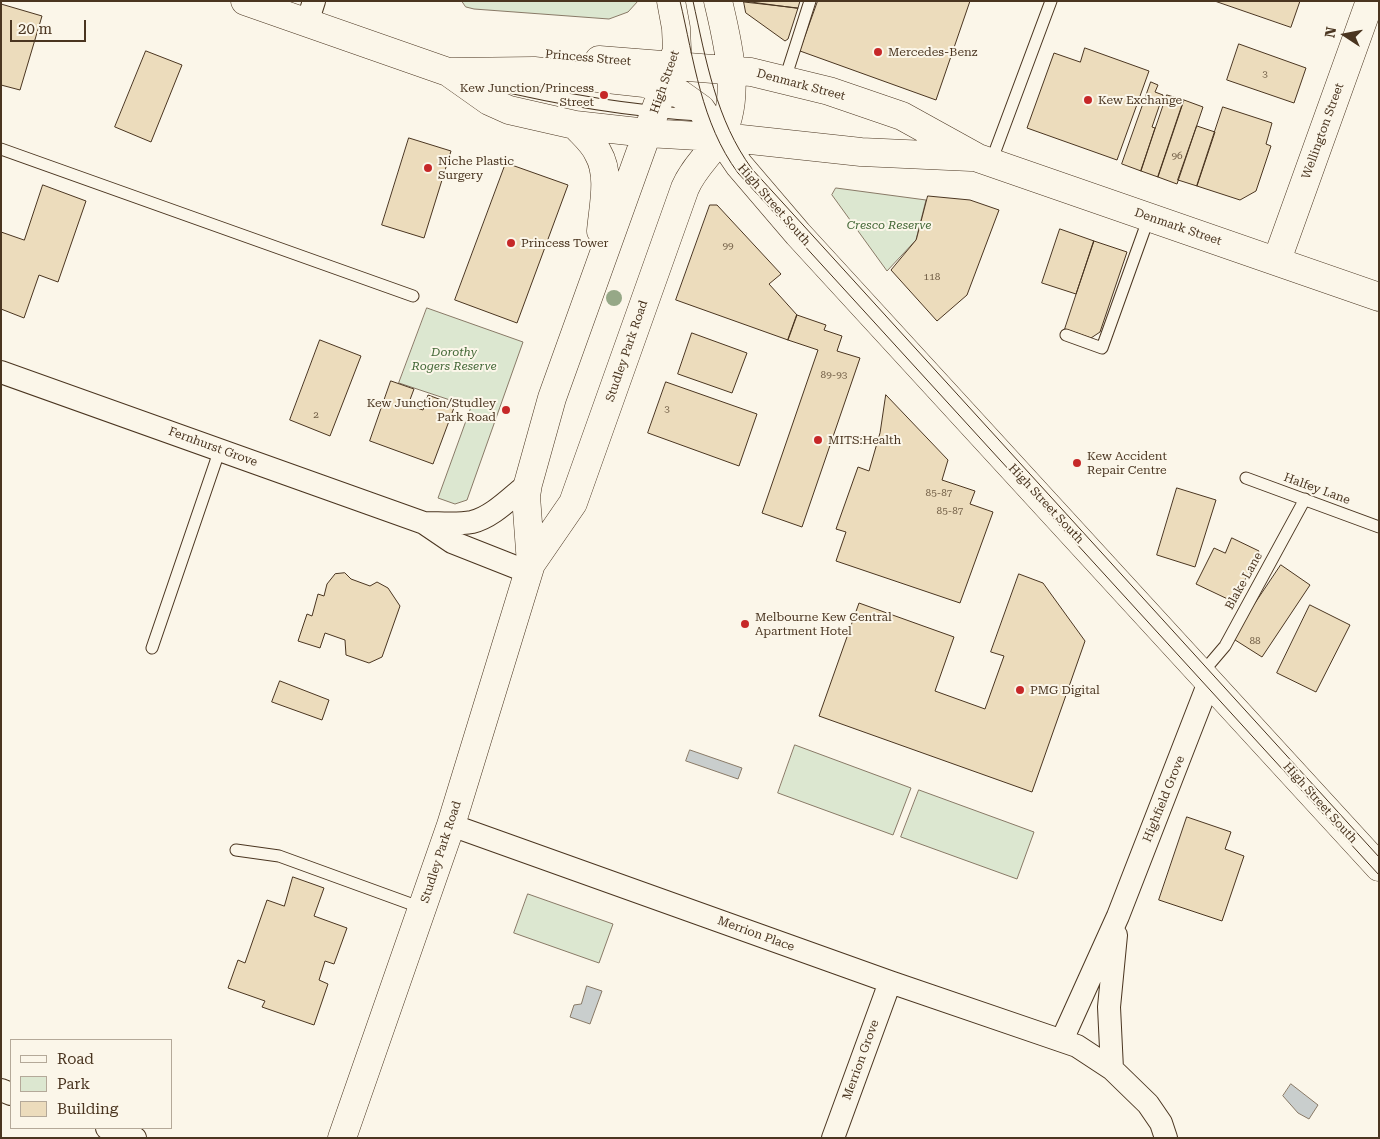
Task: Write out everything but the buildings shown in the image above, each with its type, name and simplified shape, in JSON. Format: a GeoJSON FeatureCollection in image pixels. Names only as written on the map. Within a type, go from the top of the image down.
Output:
{"type":"FeatureCollection","features":[{"type":"Feature","properties":{"kind":"main road","name":"Princess Street"},"geometry":{"type":"LineString","coordinates":[[244,1],[310,12],[448,72],[489,101],[509,110],[575,125],[659,100],[731,69]]}},
{"type":"Feature","properties":{"kind":"main road","name":"High Street"},"geometry":{"type":"LineString","coordinates":[[659,100],[678,38],[671,1]]}},
{"type":"Feature","properties":{"kind":"main road"},"geometry":{"type":"LineString","coordinates":[[717,123],[730,102],[731,69],[718,1]]}},
{"type":"Feature","properties":{"kind":"main road","name":"Wellington Street"},"geometry":{"type":"LineString","coordinates":[[1277,260],[1370,1]]}},
{"type":"Feature","properties":{"kind":"main road","name":"Princess Street"},"geometry":{"type":"LineString","coordinates":[[448,72],[526,53],[659,100],[717,123]]}},
{"type":"Feature","properties":{"kind":"main road","name":"Denmark Street"},"geometry":{"type":"LineString","coordinates":[[731,69],[785,79],[889,110],[984,160],[1277,260],[1379,297]]}},
{"type":"Feature","properties":{"kind":"main road","name":"High Street South"},"geometry":{"type":"LineString","coordinates":[[659,100],[691,100],[717,123],[739,165],[798,234],[1379,867]]}},
{"type":"Feature","properties":{"kind":"main road","name":"Studley Park Road"},"geometry":{"type":"LineString","coordinates":[[530,568],[526,496],[528,484],[552,398],[659,100]]}},
{"type":"Feature","properties":{"kind":"main road","name":"Studley Park Road"},"geometry":{"type":"LineString","coordinates":[[342,1138],[451,825],[530,568],[573,503],[685,188],[717,123]]}},
{"type":"Feature","properties":{"kind":"main road","name":"Denmark Street"},"geometry":{"type":"LineString","coordinates":[[717,123],[862,152],[984,160]]}},
{"type":"Feature","properties":{"kind":"main road"},"geometry":{"type":"LineString","coordinates":[[575,125],[595,146],[604,169],[600,262]]}},
{"type":"Feature","properties":{"kind":"street","name":"Fernhurst Grove"},"geometry":{"type":"LineString","coordinates":[[1,372],[424,523],[458,544],[530,568]]}},
{"type":"Feature","properties":{"kind":"street","name":"Fernhurst Grove"},"geometry":{"type":"LineString","coordinates":[[424,523],[463,523],[477,520],[488,515],[528,484]]}},
{"type":"Feature","properties":{"kind":"street","name":"Highfield Grove"},"geometry":{"type":"LineString","coordinates":[[1062,1040],[1118,916],[1205,677]]}},
{"type":"Feature","properties":{"kind":"street","name":"Merrion Place"},"geometry":{"type":"LineString","coordinates":[[451,825],[890,982],[1062,1040]]}},
{"type":"Feature","properties":{"kind":"street","name":"Highfield Grove"},"geometry":{"type":"LineString","coordinates":[[1112,1069],[1108,1007],[1118,916]]}},
{"type":"Feature","properties":{"kind":"street","name":"Merrion Grove"},"geometry":{"type":"LineString","coordinates":[[833,1138],[890,982]]}},
{"type":"Feature","properties":{"kind":"street"},"geometry":{"type":"LineString","coordinates":[[1062,1040],[1091,1054],[1112,1069],[1148,1104],[1161,1123],[1166,1138]]}},
{"type":"Feature","properties":{"kind":"street"},"geometry":{"type":"LineString","coordinates":[[110,1129],[135,1138]]}},
{"type":"Feature","properties":{"kind":"lane"},"geometry":{"type":"LineString","coordinates":[[785,79],[810,1]]}},
{"type":"Feature","properties":{"kind":"lane"},"geometry":{"type":"LineString","coordinates":[[984,160],[1051,1]]}},
{"type":"Feature","properties":{"kind":"lane"},"geometry":{"type":"LineString","coordinates":[[448,72],[555,98],[659,100]]}},
{"type":"Feature","properties":{"kind":"lane"},"geometry":{"type":"LineString","coordinates":[[1,149],[413,296]]}},
{"type":"Feature","properties":{"kind":"lane"},"geometry":{"type":"LineString","coordinates":[[1066,335],[1102,348],[1148,217]]}},
{"type":"Feature","properties":{"kind":"lane"},"geometry":{"type":"LineString","coordinates":[[152,648],[220,450]]}},
{"type":"Feature","properties":{"kind":"lane","name":"Halfey Lane"},"geometry":{"type":"LineString","coordinates":[[1246,478],[1379,527]]}},
{"type":"Feature","properties":{"kind":"lane","name":"Blake Lane"},"geometry":{"type":"LineString","coordinates":[[1205,677],[1225,646],[1305,499]]}},
{"type":"Feature","properties":{"kind":"lane"},"geometry":{"type":"LineString","coordinates":[[236,850],[279,856],[422,908]]}},
{"type":"Feature","properties":{"kind":"green space"},"geometry":{"type":"Polygon","coordinates":[[[462,1],[638,1],[628,12],[609,19],[474,9],[466,7],[462,1]]]}},
{"type":"Feature","properties":{"kind":"green space","name":"Cresco Reserve"},"geometry":{"type":"Polygon","coordinates":[[[836,188],[926,200],[916,240],[887,271],[832,195],[836,188]]]}},
{"type":"Feature","properties":{"kind":"green space","name":"Dorothy Rogers Reserve"},"geometry":{"type":"Polygon","coordinates":[[[427,308],[523,342],[467,500],[455,504],[438,498],[471,407],[399,383],[427,308]]]}},
{"type":"Feature","properties":{"kind":"green space"},"geometry":{"type":"Polygon","coordinates":[[[795,745],[911,788],[893,835],[778,793],[795,745]]]}},
{"type":"Feature","properties":{"kind":"green space"},"geometry":{"type":"Polygon","coordinates":[[[919,790],[1034,832],[1017,879],[901,837],[919,790]]]}},
{"type":"Feature","properties":{"kind":"green space"},"geometry":{"type":"Polygon","coordinates":[[[528,894],[613,924],[599,963],[514,933],[528,894]]]}},
{"type":"Feature","properties":{"kind":"shaded area"},"geometry":{"type":"Polygon","coordinates":[[[690,750],[742,768],[738,779],[686,761],[690,750]]]}},
{"type":"Feature","properties":{"kind":"shaded area"},"geometry":{"type":"Polygon","coordinates":[[[587,986],[602,991],[590,1024],[570,1017],[574,1005],[581,1004],[587,986]]]}},
{"type":"Feature","properties":{"kind":"shaded area"},"geometry":{"type":"Polygon","coordinates":[[[1291,1084],[1318,1105],[1309,1119],[1298,1113],[1283,1096],[1291,1084]]]}},
{"type":"Feature","properties":{"kind":"tram line"},"geometry":{"type":"LineString","coordinates":[[680,1],[700,90],[707,112],[725,154],[738,173],[1379,875]]}},
{"type":"Feature","properties":{"kind":"tram line"},"geometry":{"type":"LineString","coordinates":[[693,1],[708,67],[721,110],[729,130],[752,169],[1379,857]]}},
{"type":"Feature","properties":{"kind":"place","name":"Mercedes-Benz"},"geometry":{"type":"Point","coordinates":[878,52]}},
{"type":"Feature","properties":{"kind":"place","name":"Kew Junction/Princess Street"},"geometry":{"type":"Point","coordinates":[604,95]}},
{"type":"Feature","properties":{"kind":"place","name":"Kew Exchange"},"geometry":{"type":"Point","coordinates":[1088,100]}},
{"type":"Feature","properties":{"kind":"place","name":"Niche Plastic Surgery"},"geometry":{"type":"Point","coordinates":[428,168]}},
{"type":"Feature","properties":{"kind":"place","name":"Princess Tower"},"geometry":{"type":"Point","coordinates":[511,243]}},
{"type":"Feature","properties":{"kind":"place","name":"Kew Junction/Studley Park Road"},"geometry":{"type":"Point","coordinates":[506,410]}},
{"type":"Feature","properties":{"kind":"place","name":"MITS:Health"},"geometry":{"type":"Point","coordinates":[818,440]}},
{"type":"Feature","properties":{"kind":"place","name":"Kew Accident Repair Centre"},"geometry":{"type":"Point","coordinates":[1077,463]}},
{"type":"Feature","properties":{"kind":"place","name":"Melbourne Kew Central Apartment Hotel"},"geometry":{"type":"Point","coordinates":[745,624]}},
{"type":"Feature","properties":{"kind":"place","name":"PMG Digital"},"geometry":{"type":"Point","coordinates":[1020,690]}}]}
